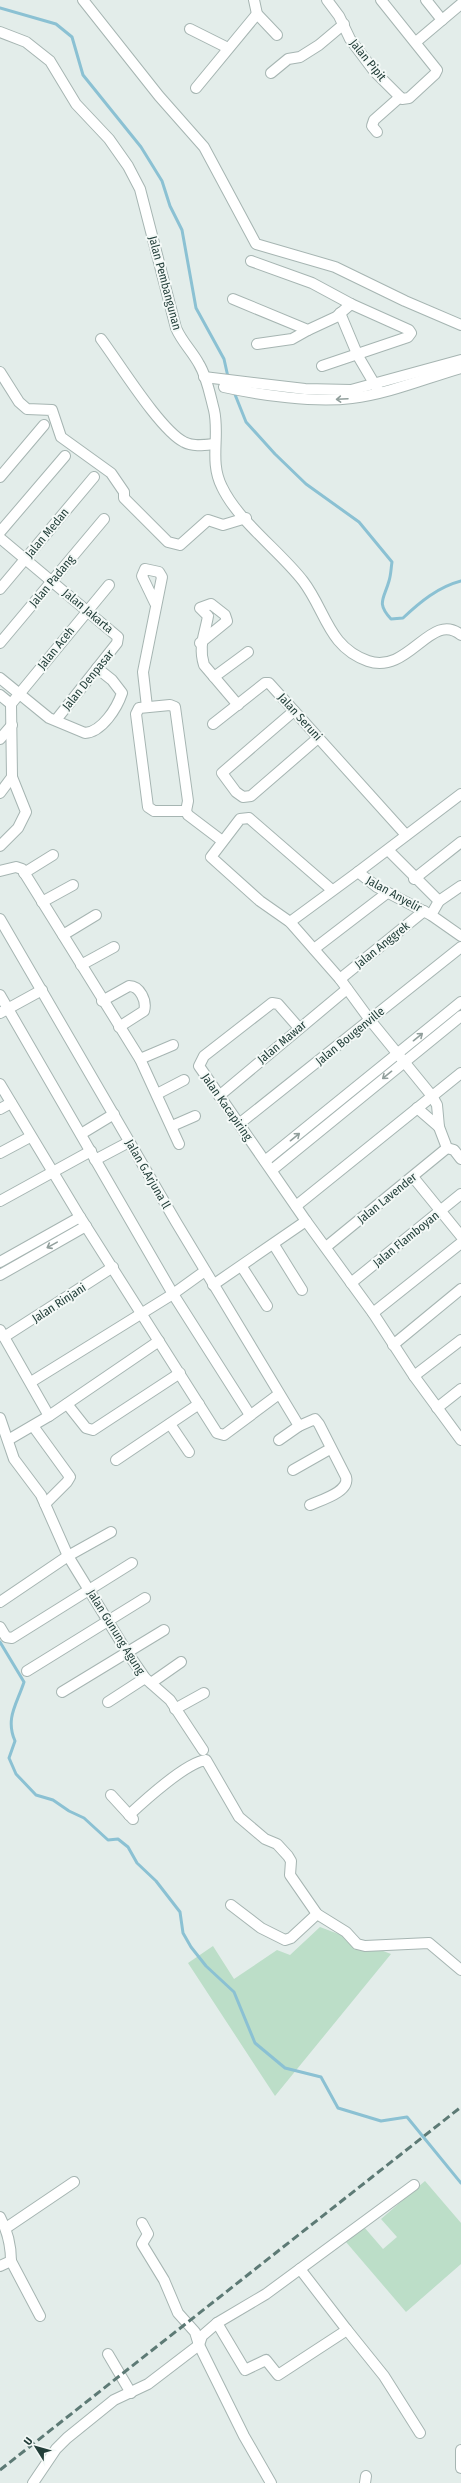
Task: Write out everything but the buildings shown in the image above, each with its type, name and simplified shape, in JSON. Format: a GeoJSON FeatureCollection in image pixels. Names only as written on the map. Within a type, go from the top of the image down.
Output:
{"type":"FeatureCollection","features":[{"type":"Feature","properties":{"kind":"street"},"geometry":{"type":"LineString","coordinates":[[83,0],[159,96],[204,147],[256,244],[335,267],[411,304],[461,325]]}},
{"type":"Feature","properties":{"kind":"street"},"geometry":{"type":"LineString","coordinates":[[254,0],[257,14],[277,35]]}},
{"type":"Feature","properties":{"kind":"street","name":"Jalan Pipit"},"geometry":{"type":"LineString","coordinates":[[327,0],[344,24],[350,39],[374,71],[400,97]]}},
{"type":"Feature","properties":{"kind":"street"},"geometry":{"type":"LineString","coordinates":[[377,132],[372,126],[374,120],[400,97],[408,98],[436,72],[416,42],[381,0]]}},
{"type":"Feature","properties":{"kind":"street"},"geometry":{"type":"LineString","coordinates":[[426,0],[442,20]]}},
{"type":"Feature","properties":{"kind":"street"},"geometry":{"type":"LineString","coordinates":[[416,42],[461,4]]}},
{"type":"Feature","properties":{"kind":"street"},"geometry":{"type":"LineString","coordinates":[[196,88],[257,14]]}},
{"type":"Feature","properties":{"kind":"street"},"geometry":{"type":"LineString","coordinates":[[272,73],[288,59],[300,57],[319,45],[344,24]]}},
{"type":"Feature","properties":{"kind":"street"},"geometry":{"type":"LineString","coordinates":[[190,29],[228,48]]}},
{"type":"Feature","properties":{"kind":"street","name":"Jalan Pembangunan"},"geometry":{"type":"LineString","coordinates":[[0,32],[26,42],[50,61],[76,104],[109,139],[128,166],[140,189],[176,328],[185,346],[200,364],[205,380],[215,418],[215,465],[221,486],[246,518],[303,581],[337,642],[359,658],[375,663],[389,663],[404,656],[434,632],[450,629],[461,635]]}},
{"type":"Feature","properties":{"kind":"street"},"geometry":{"type":"LineString","coordinates":[[251,261],[312,283],[351,304],[410,330],[411,333],[408,337],[358,356],[322,366]]}},
{"type":"Feature","properties":{"kind":"street"},"geometry":{"type":"LineString","coordinates":[[233,299],[308,330]]}},
{"type":"Feature","properties":{"kind":"street"},"geometry":{"type":"LineString","coordinates":[[257,344],[292,339],[340,313],[351,304]]}},
{"type":"Feature","properties":{"kind":"street"},"geometry":{"type":"LineString","coordinates":[[340,313],[358,356],[377,388]]}},
{"type":"Feature","properties":{"kind":"street"},"geometry":{"type":"LineString","coordinates":[[101,339],[154,413],[179,439],[194,445],[215,444]]}},
{"type":"Feature","properties":{"kind":"street"},"geometry":{"type":"LineString","coordinates":[[377,388],[461,360]]}},
{"type":"Feature","properties":{"kind":"street"},"geometry":{"type":"LineString","coordinates":[[205,380],[235,386],[246,381],[323,391],[377,388],[461,368]]}},
{"type":"Feature","properties":{"kind":"street"},"geometry":{"type":"LineString","coordinates":[[0,372],[20,402],[27,409],[52,410],[61,437],[111,473],[124,492],[124,498],[168,542],[180,545],[208,520],[223,525],[246,518]]}},
{"type":"Feature","properties":{"kind":"street"},"geometry":{"type":"LineString","coordinates":[[0,477],[44,425]]}},
{"type":"Feature","properties":{"kind":"street"},"geometry":{"type":"LineString","coordinates":[[0,532],[65,456]]}},
{"type":"Feature","properties":{"kind":"street","name":"Jalan Medan"},"geometry":{"type":"LineString","coordinates":[[0,589],[94,477]]}},
{"type":"Feature","properties":{"kind":"street","name":"Jalan Padang"},"geometry":{"type":"LineString","coordinates":[[0,643],[104,518]]}},
{"type":"Feature","properties":{"kind":"street","name":"Jalan Jakarta"},"geometry":{"type":"LineString","coordinates":[[0,538],[115,633],[118,640]]}},
{"type":"Feature","properties":{"kind":"street","name":"Jalan Aceh"},"geometry":{"type":"LineString","coordinates":[[11,704],[109,585]]}},
{"type":"Feature","properties":{"kind":"street"},"geometry":{"type":"LineString","coordinates":[[147,707],[143,672],[155,603]]}},
{"type":"Feature","properties":{"kind":"street","name":"Jalan Denpasar"},"geometry":{"type":"LineString","coordinates":[[56,720],[118,640]]}},
{"type":"Feature","properties":{"kind":"street"},"geometry":{"type":"LineString","coordinates":[[200,643],[204,665],[238,705],[213,724]]}},
{"type":"Feature","properties":{"kind":"street"},"geometry":{"type":"LineString","coordinates":[[214,677],[248,652]]}},
{"type":"Feature","properties":{"kind":"street"},"geometry":{"type":"LineString","coordinates":[[0,678],[19,694],[56,720],[85,733],[95,730],[103,723],[122,692],[97,668]]}},
{"type":"Feature","properties":{"kind":"street","name":"Jalan Seruni"},"geometry":{"type":"LineString","coordinates":[[238,705],[267,683],[406,835]]}},
{"type":"Feature","properties":{"kind":"street"},"geometry":{"type":"LineString","coordinates":[[0,695],[11,704],[12,777],[26,812],[18,828],[0,846]]}},
{"type":"Feature","properties":{"kind":"street"},"geometry":{"type":"LineString","coordinates":[[186,811],[154,811],[148,807],[136,714],[139,708],[170,705],[175,707],[188,801],[186,811],[188,815],[222,840]]}},
{"type":"Feature","properties":{"kind":"street"},"geometry":{"type":"LineString","coordinates":[[294,712],[222,773],[236,792],[243,797],[251,796],[318,738]]}},
{"type":"Feature","properties":{"kind":"street"},"geometry":{"type":"LineString","coordinates":[[0,739],[12,725]]}},
{"type":"Feature","properties":{"kind":"street"},"geometry":{"type":"LineString","coordinates":[[0,793],[12,777]]}},
{"type":"Feature","properties":{"kind":"street"},"geometry":{"type":"LineString","coordinates":[[363,868],[461,794]]}},
{"type":"Feature","properties":{"kind":"street"},"geometry":{"type":"LineString","coordinates":[[332,890],[249,818],[240,819],[212,853],[212,860],[260,901],[290,922],[340,979],[370,1020],[432,1096],[437,1104],[439,1127],[447,1148],[454,1150],[461,1159]]}},
{"type":"Feature","properties":{"kind":"street"},"geometry":{"type":"LineString","coordinates":[[414,879],[461,842]]}},
{"type":"Feature","properties":{"kind":"street"},"geometry":{"type":"LineString","coordinates":[[388,850],[414,879],[433,909]]}},
{"type":"Feature","properties":{"kind":"street"},"geometry":{"type":"LineString","coordinates":[[24,873],[53,855]]}},
{"type":"Feature","properties":{"kind":"street"},"geometry":{"type":"LineString","coordinates":[[0,871],[19,867],[24,873],[102,1001],[140,1059],[179,1144]]}},
{"type":"Feature","properties":{"kind":"street","name":"Jalan Anyelir"},"geometry":{"type":"LineString","coordinates":[[290,922],[363,868],[387,893],[433,909],[461,936]]}},
{"type":"Feature","properties":{"kind":"street"},"geometry":{"type":"LineString","coordinates":[[42,902],[73,885]]}},
{"type":"Feature","properties":{"kind":"street","name":"Jalan Anggrek"},"geometry":{"type":"LineString","coordinates":[[340,979],[461,886]]}},
{"type":"Feature","properties":{"kind":"street"},"geometry":{"type":"LineString","coordinates":[[314,949],[387,893]]}},
{"type":"Feature","properties":{"kind":"street"},"geometry":{"type":"LineString","coordinates":[[63,935],[96,915]]}},
{"type":"Feature","properties":{"kind":"street","name":"Jalan G.Arjuna ll"},"geometry":{"type":"LineString","coordinates":[[0,919],[204,1271],[299,1426]]}},
{"type":"Feature","properties":{"kind":"street"},"geometry":{"type":"LineString","coordinates":[[81,965],[114,946]]}},
{"type":"Feature","properties":{"kind":"street","name":"Jalan Bougenville"},"geometry":{"type":"LineString","coordinates":[[239,1124],[461,947]]}},
{"type":"Feature","properties":{"kind":"street"},"geometry":{"type":"LineString","coordinates":[[102,1001],[130,986],[136,987],[140,993],[145,1003],[144,1010],[119,1027]]}},
{"type":"Feature","properties":{"kind":"street","name":"Jalan Mawar"},"geometry":{"type":"LineString","coordinates":[[218,1096],[346,989]]}},
{"type":"Feature","properties":{"kind":"street"},"geometry":{"type":"LineString","coordinates":[[4,1011],[42,990]]}},
{"type":"Feature","properties":{"kind":"street"},"geometry":{"type":"LineString","coordinates":[[0,995],[4,1011],[81,1134],[173,1294],[250,1415]]}},
{"type":"Feature","properties":{"kind":"street","name":"Jalan Kacapiring"},"geometry":{"type":"LineString","coordinates":[[299,1028],[278,1004],[272,1002],[204,1056],[199,1066],[218,1096],[272,1170],[306,1221],[373,1313],[414,1376],[460,1437]]}},
{"type":"Feature","properties":{"kind":"street"},"geometry":{"type":"LineString","coordinates":[[272,1170],[318,1125],[440,1026],[461,1002]]}},
{"type":"Feature","properties":{"kind":"street"},"geometry":{"type":"LineString","coordinates":[[440,1026],[461,1016]]}},
{"type":"Feature","properties":{"kind":"street"},"geometry":{"type":"LineString","coordinates":[[140,1059],[173,1045]]}},
{"type":"Feature","properties":{"kind":"street"},"geometry":{"type":"LineString","coordinates":[[296,1206],[461,1073]]}},
{"type":"Feature","properties":{"kind":"street"},"geometry":{"type":"LineString","coordinates":[[157,1094],[184,1080]]}},
{"type":"Feature","properties":{"kind":"street"},"geometry":{"type":"LineString","coordinates":[[0,1084],[30,1137],[80,1217],[220,1435],[224,1435],[279,1394]]}},
{"type":"Feature","properties":{"kind":"street"},"geometry":{"type":"LineString","coordinates":[[0,1109],[11,1102]]}},
{"type":"Feature","properties":{"kind":"street"},"geometry":{"type":"LineString","coordinates":[[417,1108],[439,1127]]}},
{"type":"Feature","properties":{"kind":"street"},"geometry":{"type":"LineString","coordinates":[[81,1134],[114,1114]]}},
{"type":"Feature","properties":{"kind":"street"},"geometry":{"type":"LineString","coordinates":[[172,1126],[195,1116]]}},
{"type":"Feature","properties":{"kind":"street"},"geometry":{"type":"LineString","coordinates":[[265,1161],[318,1125]]}},
{"type":"Feature","properties":{"kind":"street"},"geometry":{"type":"LineString","coordinates":[[0,1152],[30,1137]]}},
{"type":"Feature","properties":{"kind":"street"},"geometry":{"type":"LineString","coordinates":[[0,1201],[53,1172],[129,1142]]}},
{"type":"Feature","properties":{"kind":"street","name":"Jalan Lavender"},"geometry":{"type":"LineString","coordinates":[[326,1247],[447,1148]]}},
{"type":"Feature","properties":{"kind":"street"},"geometry":{"type":"LineString","coordinates":[[413,1177],[461,1236]]}},
{"type":"Feature","properties":{"kind":"street","name":"Jalan Flamboyan"},"geometry":{"type":"LineString","coordinates":[[351,1282],[461,1194]]}},
{"type":"Feature","properties":{"kind":"street"},"geometry":{"type":"LineString","coordinates":[[0,1262],[80,1217]]}},
{"type":"Feature","properties":{"kind":"street"},"geometry":{"type":"LineString","coordinates":[[213,1285],[274,1245],[306,1221]]}},
{"type":"Feature","properties":{"kind":"street"},"geometry":{"type":"LineString","coordinates":[[0,1275],[86,1226]]}},
{"type":"Feature","properties":{"kind":"street"},"geometry":{"type":"LineString","coordinates":[[373,1313],[461,1243]]}},
{"type":"Feature","properties":{"kind":"street"},"geometry":{"type":"LineString","coordinates":[[274,1245],[302,1290]]}},
{"type":"Feature","properties":{"kind":"street"},"geometry":{"type":"LineString","coordinates":[[21,1250],[27,1259]]}},
{"type":"Feature","properties":{"kind":"street"},"geometry":{"type":"LineString","coordinates":[[242,1266],[267,1306]]}},
{"type":"Feature","properties":{"kind":"street","name":"Jalan Rinjani"},"geometry":{"type":"LineString","coordinates":[[2,1334],[112,1267]]}},
{"type":"Feature","properties":{"kind":"street"},"geometry":{"type":"LineString","coordinates":[[30,1382],[173,1294],[204,1271]]}},
{"type":"Feature","properties":{"kind":"street"},"geometry":{"type":"LineString","coordinates":[[393,1345],[461,1289]]}},
{"type":"Feature","properties":{"kind":"street"},"geometry":{"type":"LineString","coordinates":[[2,1334],[49,1416]]}},
{"type":"Feature","properties":{"kind":"street"},"geometry":{"type":"LineString","coordinates":[[414,1376],[461,1340]]}},
{"type":"Feature","properties":{"kind":"street"},"geometry":{"type":"LineString","coordinates":[[5,1445],[159,1342]]}},
{"type":"Feature","properties":{"kind":"street"},"geometry":{"type":"LineString","coordinates":[[67,1404],[86,1428],[94,1430],[180,1373]]}},
{"type":"Feature","properties":{"kind":"street"},"geometry":{"type":"LineString","coordinates":[[437,1408],[461,1389]]}},
{"type":"Feature","properties":{"kind":"street"},"geometry":{"type":"LineString","coordinates":[[116,1460],[199,1404]]}},
{"type":"Feature","properties":{"kind":"street","name":"Jalan Gunung Agung"},"geometry":{"type":"LineString","coordinates":[[0,1418],[5,1445],[45,1504],[52,1525],[68,1556],[110,1620],[127,1652],[148,1680],[165,1694],[207,1761],[239,1817],[265,1839],[277,1844],[288,1856],[291,1861],[290,1875],[317,1914],[346,1932],[357,1944],[364,1946],[429,1943],[461,1970]]}},
{"type":"Feature","properties":{"kind":"street"},"geometry":{"type":"LineString","coordinates":[[279,1440],[299,1426],[315,1419],[346,1477],[346,1485],[343,1489],[310,1505]]}},
{"type":"Feature","properties":{"kind":"street"},"geometry":{"type":"LineString","coordinates":[[170,1424],[189,1452]]}},
{"type":"Feature","properties":{"kind":"street"},"geometry":{"type":"LineString","coordinates":[[34,1426],[70,1477],[68,1482],[45,1504]]}},
{"type":"Feature","properties":{"kind":"street"},"geometry":{"type":"LineString","coordinates":[[293,1470],[330,1449]]}},
{"type":"Feature","properties":{"kind":"street"},"geometry":{"type":"LineString","coordinates":[[0,1602],[68,1556],[111,1532]]}},
{"type":"Feature","properties":{"kind":"street"},"geometry":{"type":"LineString","coordinates":[[0,1627],[7,1638],[12,1638],[132,1563]]}},
{"type":"Feature","properties":{"kind":"street"},"geometry":{"type":"LineString","coordinates":[[27,1671],[145,1598]]}},
{"type":"Feature","properties":{"kind":"street"},"geometry":{"type":"LineString","coordinates":[[62,1692],[164,1630]]}},
{"type":"Feature","properties":{"kind":"street"},"geometry":{"type":"LineString","coordinates":[[108,1702],[181,1662]]}},
{"type":"Feature","properties":{"kind":"street"},"geometry":{"type":"LineString","coordinates":[[175,1709],[204,1693]]}},
{"type":"Feature","properties":{"kind":"street"},"geometry":{"type":"LineString","coordinates":[[112,1795],[131,1817],[158,1788],[203,1755]]}},
{"type":"Feature","properties":{"kind":"street"},"geometry":{"type":"LineString","coordinates":[[231,1905],[261,1928],[284,1940],[291,1938],[317,1914]]}},
{"type":"Feature","properties":{"kind":"street"},"geometry":{"type":"LineString","coordinates":[[6,2228],[74,2182]]}},
{"type":"Feature","properties":{"kind":"street"},"geometry":{"type":"LineString","coordinates":[[33,2483],[56,2449],[67,2438],[114,2400],[148,2384],[199,2344],[202,2336],[217,2323],[266,2294],[414,2184]]}},
{"type":"Feature","properties":{"kind":"street"},"geometry":{"type":"LineString","coordinates":[[0,2217],[6,2228],[11,2261],[40,2316]]}},
{"type":"Feature","properties":{"kind":"street"},"geometry":{"type":"LineString","coordinates":[[142,2223],[148,2234],[142,2244],[164,2280],[178,2312],[195,2332],[199,2344],[244,2436],[272,2483]]}},
{"type":"Feature","properties":{"kind":"street"},"geometry":{"type":"LineString","coordinates":[[0,2266],[11,2261]]}},
{"type":"Feature","properties":{"kind":"street"},"geometry":{"type":"LineString","coordinates":[[300,2269],[384,2376],[420,2433]]}},
{"type":"Feature","properties":{"kind":"street"},"geometry":{"type":"LineString","coordinates":[[217,2323],[245,2370],[266,2360],[278,2375],[347,2330]]}},
{"type":"Feature","properties":{"kind":"street"},"geometry":{"type":"LineString","coordinates":[[108,2354],[131,2393]]}},
{"type":"Feature","properties":{"kind":"street"},"geometry":{"type":"LineString","coordinates":[[461,2450],[461,2468]]}},
{"type":"Feature","properties":{"kind":"green space"},"geometry":{"type":"Polygon","coordinates":[[[320,1927],[391,1954],[275,2096],[188,1963],[213,1946],[234,1979],[277,1950],[290,1955],[320,1927]]]}},
{"type":"Feature","properties":{"kind":"green space"},"geometry":{"type":"Polygon","coordinates":[[[425,2181],[461,2223],[461,2264],[406,2312],[346,2242],[364,2227],[383,2249],[397,2237],[381,2219],[425,2181]]]}},
{"type":"Feature","properties":{"kind":"waterway"},"geometry":{"type":"LineString","coordinates":[[0,8],[56,24],[72,37],[83,75],[141,147],[162,181],[170,206],[182,230],[196,308],[224,359],[228,377]]}},
{"type":"Feature","properties":{"kind":"waterway"},"geometry":{"type":"LineString","coordinates":[[234,392],[246,422],[275,454],[306,484],[359,522],[392,562],[390,579],[382,601],[386,614],[391,619],[403,618],[416,606],[437,591],[461,581]]}},
{"type":"Feature","properties":{"kind":"waterway"},"geometry":{"type":"LineString","coordinates":[[0,1642],[24,1682],[15,1704],[11,1725],[15,1741],[9,1758],[16,1774],[36,1795],[53,1800],[69,1811],[84,1818],[108,1840],[118,1839],[128,1847],[137,1863],[156,1881],[180,1912],[183,1933],[191,1947],[206,1966],[234,1992],[255,2043],[285,2068],[321,2077],[338,2108],[381,2121],[407,2117],[461,2183]]}},
{"type":"Feature","properties":{"kind":"railway"},"geometry":{"type":"LineString","coordinates":[[0,2470],[461,2107]]}}]}
